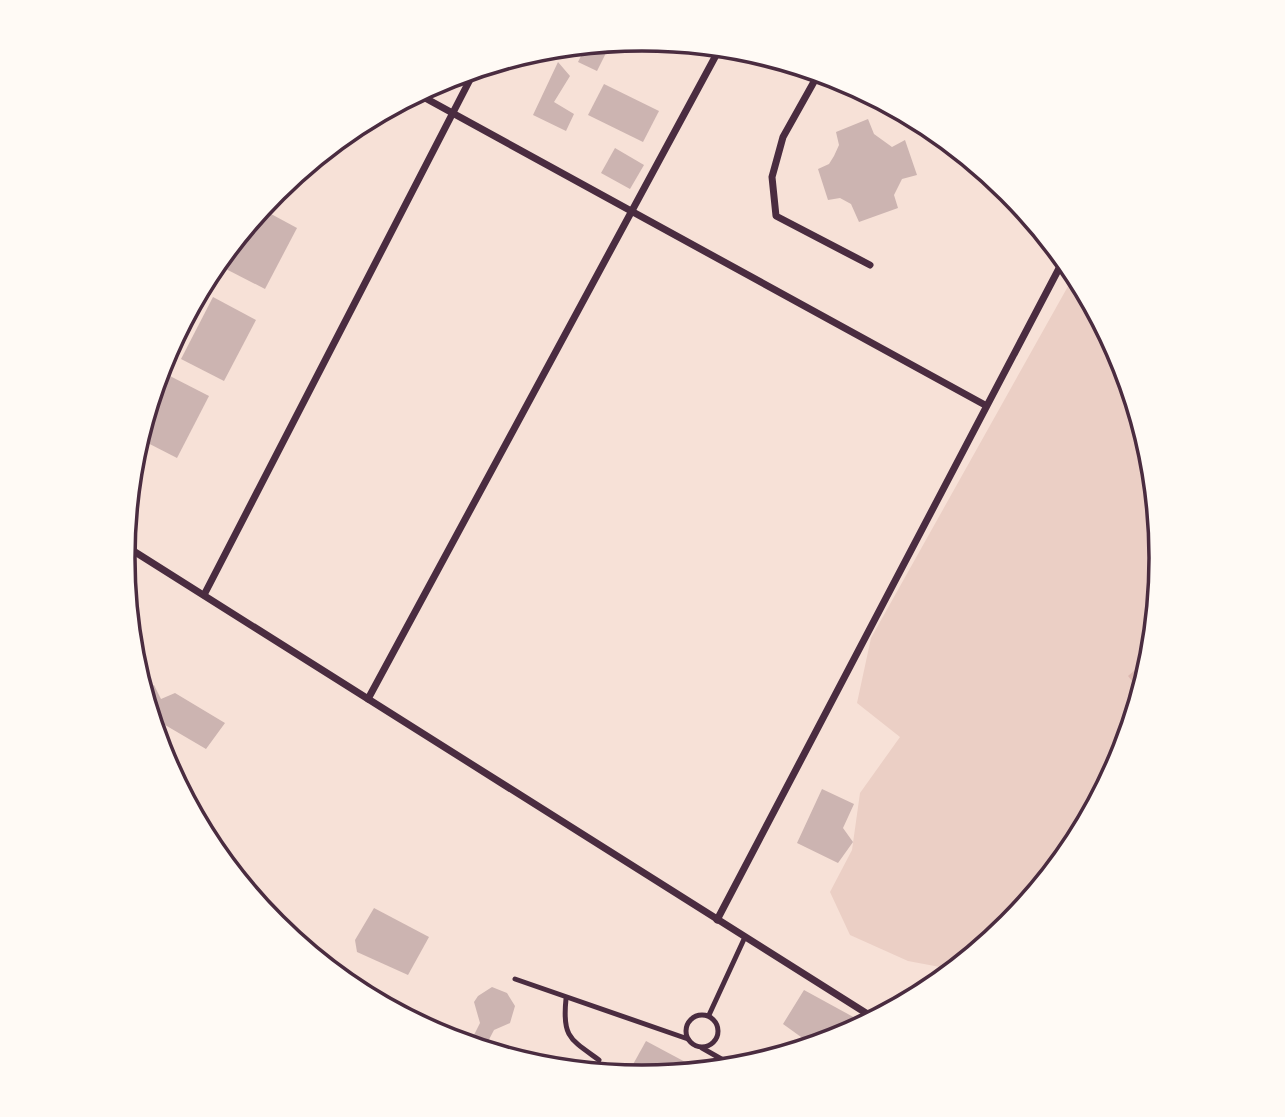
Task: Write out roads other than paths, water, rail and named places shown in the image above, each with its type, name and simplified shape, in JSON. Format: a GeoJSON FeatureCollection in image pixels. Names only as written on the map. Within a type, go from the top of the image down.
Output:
{"type":"FeatureCollection","features":[{"type":"Feature","properties":{"kind":"street"},"geometry":{"type":"LineString","coordinates":[[368,699],[716,56]]}},
{"type":"Feature","properties":{"kind":"street"},"geometry":{"type":"LineString","coordinates":[[814,81],[783,137],[772,177],[776,216],[870,265]]}},
{"type":"Feature","properties":{"kind":"street"},"geometry":{"type":"LineString","coordinates":[[204,595],[469,82]]}},
{"type":"Feature","properties":{"kind":"street"},"geometry":{"type":"LineString","coordinates":[[427,99],[985,405]]}},
{"type":"Feature","properties":{"kind":"street"},"geometry":{"type":"LineString","coordinates":[[717,920],[1059,268]]}},
{"type":"Feature","properties":{"kind":"street"},"geometry":{"type":"LineString","coordinates":[[135,552],[867,1014]]}},
{"type":"Feature","properties":{"kind":"lane"},"geometry":{"type":"LineString","coordinates":[[709,1015],[745,937]]}},
{"type":"Feature","properties":{"kind":"lane"},"geometry":{"type":"LineString","coordinates":[[515,979],[566,999],[688,1039],[722,1060]]}},
{"type":"Feature","properties":{"kind":"lane"},"geometry":{"type":"LineString","coordinates":[[566,999],[564,1021],[570,1039],[599,1060]]}},
{"type":"Feature","properties":{"kind":"lane"},"geometry":{"type":"LineString","coordinates":[[688,1039],[685,1029],[690,1020],[698,1014],[709,1015],[719,1027],[717,1038],[709,1045],[699,1047]]}}]}
